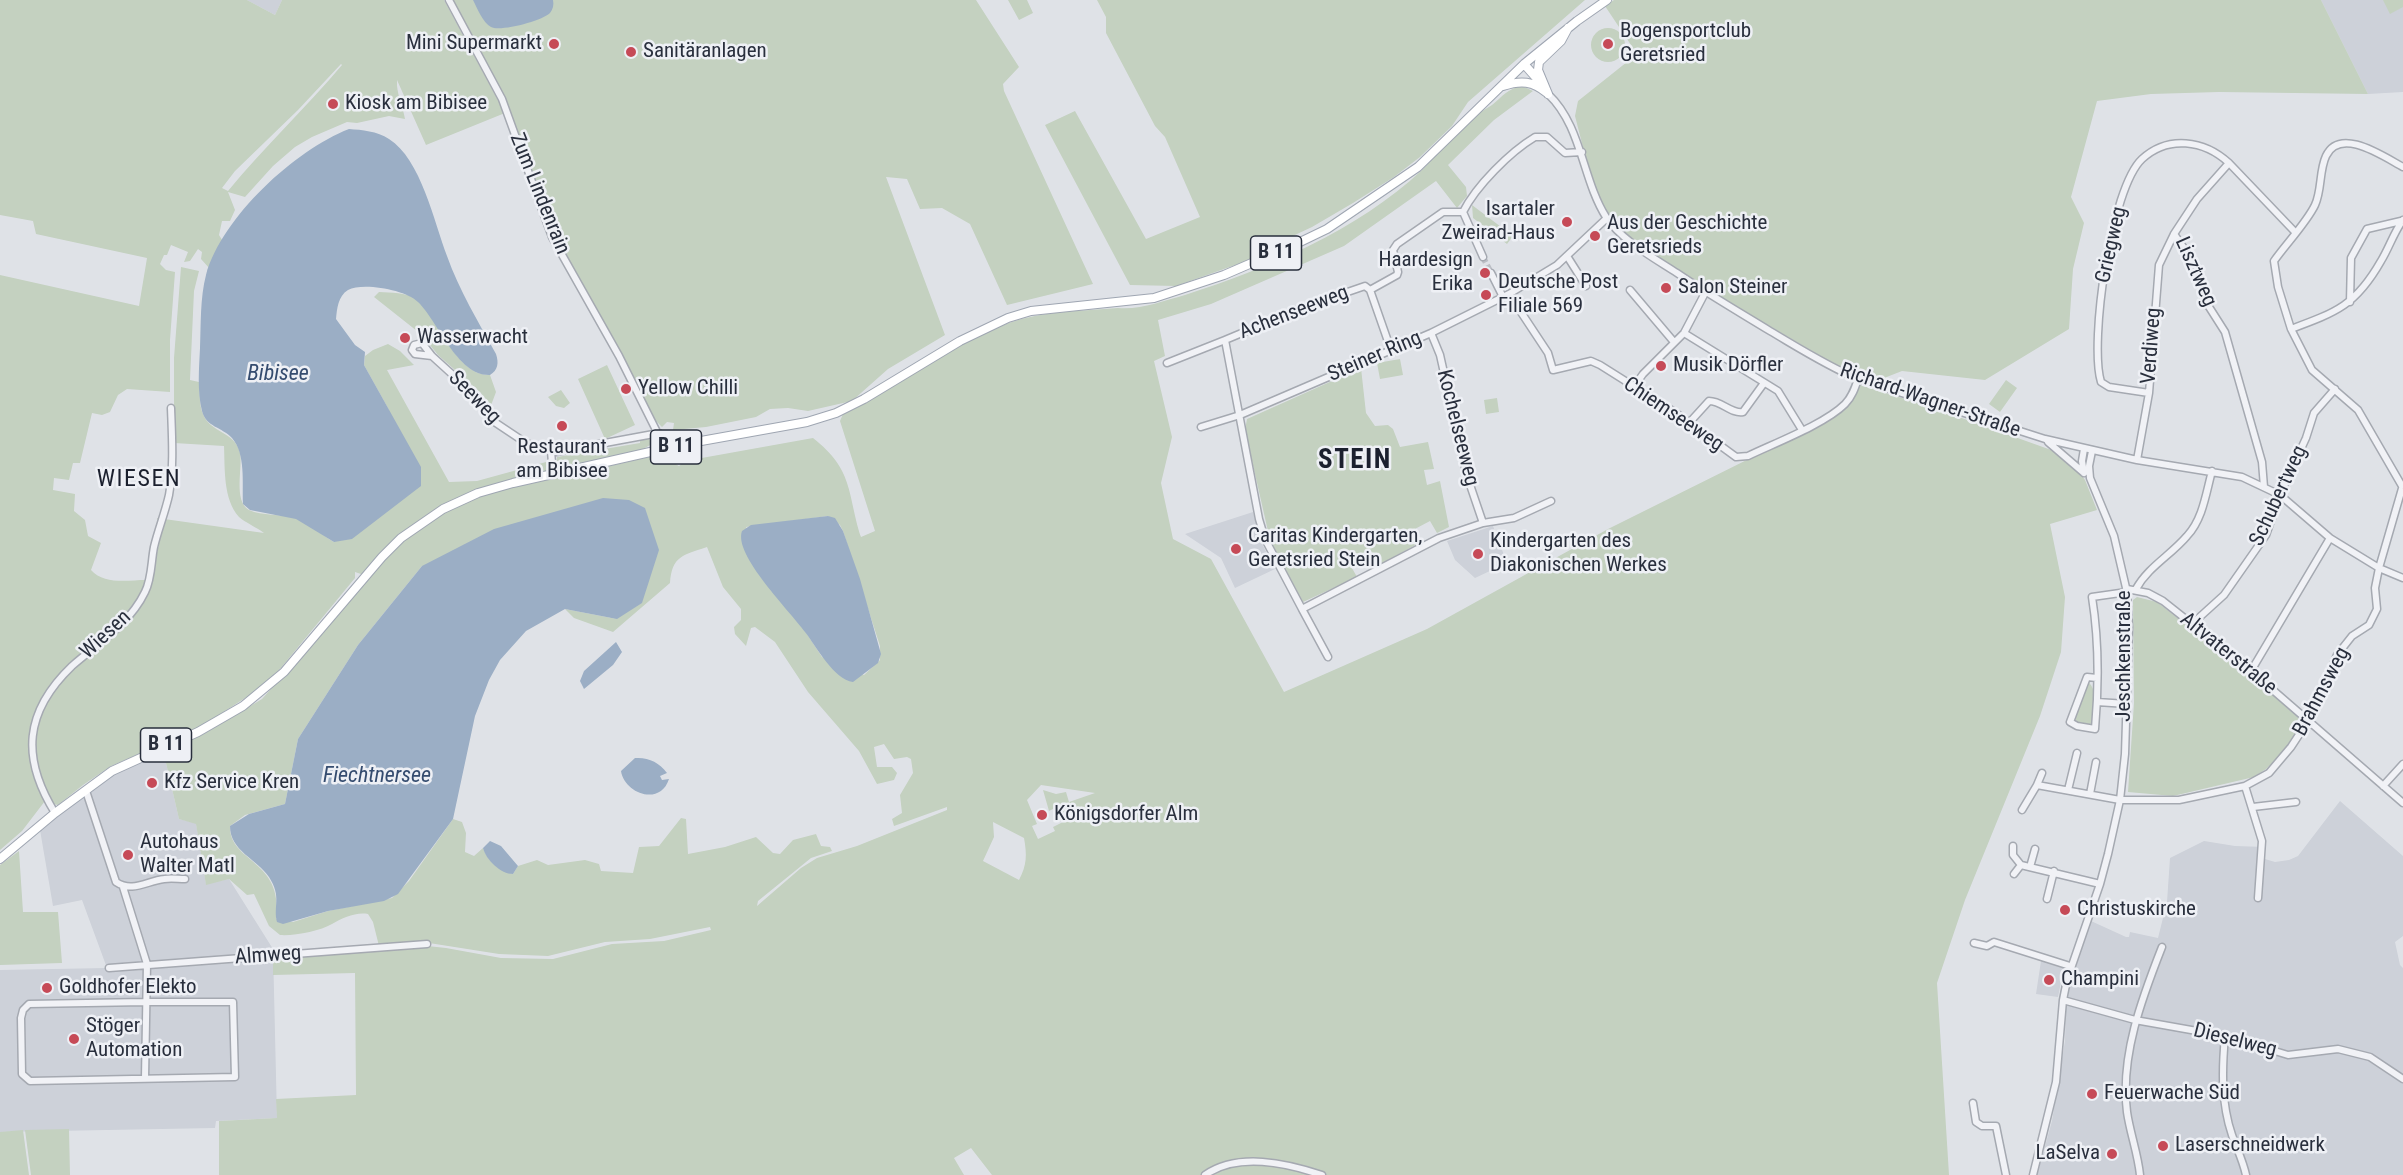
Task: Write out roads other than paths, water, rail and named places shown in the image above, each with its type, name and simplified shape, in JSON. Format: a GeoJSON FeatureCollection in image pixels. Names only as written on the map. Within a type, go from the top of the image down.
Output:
{"type":"FeatureCollection","features":[{"type":"Feature","properties":{"kind":"main road","name":"B 11"},"geometry":{"type":"LineString","coordinates":[[0,859],[55,813],[112,771],[198,732],[243,706],[284,672],[382,557],[423,521],[444,508],[478,493],[690,443],[785,428],[836,413],[864,399],[960,340],[1008,318],[1031,311],[1154,298],[1224,275],[1298,243],[1354,212],[1418,167],[1524,64],[1569,27],[1607,0]]}},
{"type":"Feature","properties":{"kind":"main road"},"geometry":{"type":"LineString","coordinates":[[1548,94],[1538,70],[1539,62],[1561,41],[1569,27]]}},
{"type":"Feature","properties":{"kind":"main road"},"geometry":{"type":"LineString","coordinates":[[1524,64],[1548,94]]}},
{"type":"Feature","properties":{"kind":"main road"},"geometry":{"type":"LineString","coordinates":[[1499,88],[1515,82],[1529,82],[1548,94]]}},
{"type":"Feature","properties":{"kind":"street","name":"Zum Lindenrain"},"geometry":{"type":"LineString","coordinates":[[449,0],[502,99],[552,237],[619,356],[666,450]]}},
{"type":"Feature","properties":{"kind":"street","name":"Richard-Wagner-Straße"},"geometry":{"type":"LineString","coordinates":[[1548,94],[1560,108],[1582,152],[1595,194],[1606,218],[1644,252],[1705,293],[1831,367],[1858,379],[2045,439],[2137,460],[2242,477],[2280,495],[2330,538],[2379,568],[2403,578]]}},
{"type":"Feature","properties":{"kind":"street"},"geometry":{"type":"LineString","coordinates":[[1463,212],[1475,192],[1514,153],[1535,137],[1547,137],[1565,153],[1582,152]]}},
{"type":"Feature","properties":{"kind":"street","name":"Griegweg"},"geometry":{"type":"LineString","coordinates":[[2149,393],[2109,387],[2100,382],[2097,370],[2098,329],[2107,258],[2128,183],[2142,160],[2158,149],[2178,143],[2191,142],[2203,146],[2218,153],[2229,163]]}},
{"type":"Feature","properties":{"kind":"street"},"geometry":{"type":"LineString","coordinates":[[2403,167],[2362,146],[2348,143],[2334,147],[2326,156],[2316,204],[2274,261],[2278,287],[2291,329],[2312,370],[2358,410],[2403,485]]}},
{"type":"Feature","properties":{"kind":"street"},"geometry":{"type":"LineString","coordinates":[[2229,163],[2295,232]]}},
{"type":"Feature","properties":{"kind":"street","name":"Lisztweg"},"geometry":{"type":"LineString","coordinates":[[2229,163],[2197,199],[2174,234],[2198,268],[2204,299],[2225,332],[2262,462],[2264,487]]}},
{"type":"Feature","properties":{"kind":"street"},"geometry":{"type":"LineString","coordinates":[[1370,290],[1397,275],[1393,249],[1397,244],[1443,212],[1463,212]]}},
{"type":"Feature","properties":{"kind":"street"},"geometry":{"type":"LineString","coordinates":[[1463,212],[1483,257]]}},
{"type":"Feature","properties":{"kind":"street","name":"Steiner Ring"},"geometry":{"type":"LineString","coordinates":[[1201,427],[1240,415],[1431,333],[1506,296],[1567,256],[1606,218]]}},
{"type":"Feature","properties":{"kind":"street"},"geometry":{"type":"LineString","coordinates":[[2291,329],[2334,313],[2350,302],[2363,288],[2381,261],[2402,221]]}},
{"type":"Feature","properties":{"kind":"street"},"geometry":{"type":"LineString","coordinates":[[2350,302],[2351,258],[2367,229],[2402,221]]}},
{"type":"Feature","properties":{"kind":"street","name":"Verdiweg"},"geometry":{"type":"LineString","coordinates":[[2137,460],[2149,393],[2159,265],[2174,234]]}},
{"type":"Feature","properties":{"kind":"street"},"geometry":{"type":"LineString","coordinates":[[1567,256],[1586,286]]}},
{"type":"Feature","properties":{"kind":"street"},"geometry":{"type":"LineString","coordinates":[[1491,273],[1506,296]]}},
{"type":"Feature","properties":{"kind":"street","name":"Achenseeweg"},"geometry":{"type":"LineString","coordinates":[[1167,363],[1304,306],[1365,286],[1370,290],[1391,350]]}},
{"type":"Feature","properties":{"kind":"street"},"geometry":{"type":"LineString","coordinates":[[1630,290],[1674,342]]}},
{"type":"Feature","properties":{"kind":"street"},"geometry":{"type":"LineString","coordinates":[[1634,388],[1643,374],[1684,333],[1705,293]]}},
{"type":"Feature","properties":{"kind":"street","name":"Chiemseeweg"},"geometry":{"type":"LineString","coordinates":[[1506,296],[1548,353],[1553,370],[1592,361],[1689,423],[1731,455],[1740,458],[1832,415],[1853,393],[1858,379]]}},
{"type":"Feature","properties":{"kind":"street","name":"Kochelseeweg"},"geometry":{"type":"LineString","coordinates":[[1431,333],[1441,363],[1467,476],[1483,523]]}},
{"type":"Feature","properties":{"kind":"street"},"geometry":{"type":"LineString","coordinates":[[1684,333],[1783,396],[1802,430]]}},
{"type":"Feature","properties":{"kind":"street","name":"Achenseeweg"},"geometry":{"type":"LineString","coordinates":[[1225,340],[1240,415]]}},
{"type":"Feature","properties":{"kind":"street","name":"Seeweg"},"geometry":{"type":"LineString","coordinates":[[432,356],[476,396],[493,421],[526,443],[551,451],[601,445],[659,433]]}},
{"type":"Feature","properties":{"kind":"street"},"geometry":{"type":"LineString","coordinates":[[1689,423],[1709,400],[1720,403],[1735,412],[1743,412],[1764,383]]}},
{"type":"Feature","properties":{"kind":"street","name":"Schubertweg"},"geometry":{"type":"LineString","coordinates":[[2192,624],[2224,595],[2266,535],[2314,413],[2335,389]]}},
{"type":"Feature","properties":{"kind":"street","name":"Wiesen"},"geometry":{"type":"LineString","coordinates":[[55,813],[44,792],[33,756],[31,740],[34,724],[40,708],[55,686],[72,667],[126,620],[147,589],[154,548],[169,495],[172,449],[171,408]]}},
{"type":"Feature","properties":{"kind":"street"},"geometry":{"type":"LineString","coordinates":[[1240,415],[1259,519],[1265,539],[1328,657]]}},
{"type":"Feature","properties":{"kind":"street","name":"Jeschkenstraße"},"geometry":{"type":"LineString","coordinates":[[2045,439],[2084,473],[2092,483]]}},
{"type":"Feature","properties":{"kind":"street"},"geometry":{"type":"LineString","coordinates":[[2084,473],[2082,461],[2088,450]]}},
{"type":"Feature","properties":{"kind":"street","name":"Jeschkenstraße"},"geometry":{"type":"LineString","coordinates":[[2033,1175],[2056,1082],[2062,1000],[2070,966],[2100,884],[2120,800],[2127,704],[2129,627],[2127,590],[2114,536],[2092,483],[2088,450]]}},
{"type":"Feature","properties":{"kind":"street"},"geometry":{"type":"LineString","coordinates":[[551,451],[553,475]]}},
{"type":"Feature","properties":{"kind":"street"},"geometry":{"type":"LineString","coordinates":[[2136,589],[2143,576],[2189,535],[2203,504],[2212,471]]}},
{"type":"Feature","properties":{"kind":"street","name":"Brahmsweg"},"geometry":{"type":"LineString","coordinates":[[2120,800],[2179,800],[2245,786],[2269,773],[2291,747],[2308,721],[2337,655],[2352,636],[2369,625],[2377,609],[2375,588],[2379,568],[2403,485]]}},
{"type":"Feature","properties":{"kind":"street"},"geometry":{"type":"LineString","coordinates":[[1302,609],[1439,538],[1483,523],[1514,518],[1551,501]]}},
{"type":"Feature","properties":{"kind":"street"},"geometry":{"type":"LineString","coordinates":[[2251,671],[2330,538]]}},
{"type":"Feature","properties":{"kind":"street","name":"Altvaterstraße"},"geometry":{"type":"LineString","coordinates":[[2097,678],[2098,650],[2092,597],[2136,589],[2163,601],[2251,671],[2403,803]]}},
{"type":"Feature","properties":{"kind":"street"},"geometry":{"type":"LineString","coordinates":[[2087,677],[2097,678],[2095,729],[2077,726],[2070,722],[2087,677]]}},
{"type":"Feature","properties":{"kind":"street"},"geometry":{"type":"LineString","coordinates":[[2097,702],[2127,704]]}},
{"type":"Feature","properties":{"kind":"street"},"geometry":{"type":"LineString","coordinates":[[2068,790],[2077,753]]}},
{"type":"Feature","properties":{"kind":"street"},"geometry":{"type":"LineString","coordinates":[[2090,794],[2096,762]]}},
{"type":"Feature","properties":{"kind":"street"},"geometry":{"type":"LineString","coordinates":[[2383,786],[2403,764]]}},
{"type":"Feature","properties":{"kind":"street"},"geometry":{"type":"LineString","coordinates":[[2022,810],[2042,773]]}},
{"type":"Feature","properties":{"kind":"street"},"geometry":{"type":"LineString","coordinates":[[2037,785],[2120,800]]}},
{"type":"Feature","properties":{"kind":"street"},"geometry":{"type":"LineString","coordinates":[[2245,786],[2262,841],[2258,898]]}},
{"type":"Feature","properties":{"kind":"street"},"geometry":{"type":"LineString","coordinates":[[86,791],[116,882],[123,887],[134,887],[165,879],[184,879]]}},
{"type":"Feature","properties":{"kind":"street"},"geometry":{"type":"LineString","coordinates":[[2253,807],[2296,802]]}},
{"type":"Feature","properties":{"kind":"street"},"geometry":{"type":"LineString","coordinates":[[2013,846],[2013,855],[2021,865],[2054,871],[2100,884]]}},
{"type":"Feature","properties":{"kind":"street"},"geometry":{"type":"LineString","coordinates":[[2031,867],[2035,849]]}},
{"type":"Feature","properties":{"kind":"street"},"geometry":{"type":"LineString","coordinates":[[2014,874],[2021,865]]}},
{"type":"Feature","properties":{"kind":"street"},"geometry":{"type":"LineString","coordinates":[[2047,899],[2054,871]]}},
{"type":"Feature","properties":{"kind":"street"},"geometry":{"type":"LineString","coordinates":[[123,887],[147,964],[145,1078]]}},
{"type":"Feature","properties":{"kind":"street"},"geometry":{"type":"LineString","coordinates":[[1974,943],[1987,946],[1994,942],[2070,966]]}},
{"type":"Feature","properties":{"kind":"street","name":"Almweg"},"geometry":{"type":"LineString","coordinates":[[109,968],[427,944]]}},
{"type":"Feature","properties":{"kind":"street"},"geometry":{"type":"LineString","coordinates":[[2140,1175],[2138,1152],[2127,1110],[2128,1066],[2135,1020],[2162,947]]}},
{"type":"Feature","properties":{"kind":"street","name":"Dieselweg"},"geometry":{"type":"LineString","coordinates":[[2062,1000],[2135,1020],[2225,1036],[2288,1055],[2338,1049],[2370,1057],[2403,1079]]}},
{"type":"Feature","properties":{"kind":"street"},"geometry":{"type":"LineString","coordinates":[[233,1002],[235,1077],[145,1078],[30,1082],[22,1074],[21,1018],[23,1010],[29,1004],[233,1002]]}},
{"type":"Feature","properties":{"kind":"street"},"geometry":{"type":"LineString","coordinates":[[2225,1036],[2223,1062],[2225,1105],[2246,1175]]}},
{"type":"Feature","properties":{"kind":"street"},"geometry":{"type":"LineString","coordinates":[[1973,1103],[1976,1122],[1982,1126],[1996,1126],[2006,1175]]}},
{"type":"Feature","properties":{"kind":"street"},"geometry":{"type":"LineString","coordinates":[[1205,1175],[1221,1166],[1262,1161],[1322,1175]]}},
{"type":"Feature","properties":{"kind":"water"},"geometry":{"type":"Polygon","coordinates":[[[473,0],[553,0],[553,8],[550,13],[539,19],[512,27],[496,28],[485,22],[473,0]]]}},
{"type":"Feature","properties":{"kind":"water","name":"Bibisee"},"geometry":{"type":"Polygon","coordinates":[[[349,129],[369,131],[384,136],[400,148],[410,161],[425,192],[457,281],[496,354],[498,363],[495,371],[490,375],[478,373],[468,367],[449,346],[418,302],[404,294],[384,288],[364,287],[348,290],[342,296],[336,319],[355,345],[365,352],[364,365],[421,467],[421,486],[352,539],[334,542],[296,519],[250,510],[243,504],[241,460],[236,445],[224,431],[207,420],[202,411],[199,396],[201,311],[206,275],[215,253],[244,209],[284,169],[328,139],[349,129]]]}},
{"type":"Feature","properties":{"kind":"water","name":"Fiechtnersee"},"geometry":{"type":"Polygon","coordinates":[[[603,498],[629,500],[645,508],[659,550],[642,603],[617,619],[565,609],[526,631],[500,660],[489,680],[475,716],[453,819],[398,894],[384,901],[328,911],[283,924],[277,922],[273,884],[264,871],[234,842],[230,826],[249,814],[285,804],[298,739],[358,645],[422,566],[494,529],[603,498]]]}},
{"type":"Feature","properties":{"kind":"water"},"geometry":{"type":"Polygon","coordinates":[[[828,516],[835,518],[843,531],[860,579],[881,654],[878,663],[853,682],[839,675],[826,662],[754,568],[742,541],[742,531],[751,525],[828,516]]]}},
{"type":"Feature","properties":{"kind":"water"},"geometry":{"type":"Polygon","coordinates":[[[616,642],[622,652],[613,665],[584,689],[580,681],[584,671],[616,642]]]}},
{"type":"Feature","properties":{"kind":"water"},"geometry":{"type":"Polygon","coordinates":[[[635,758],[653,761],[667,773],[660,776],[662,780],[669,779],[658,793],[651,795],[635,791],[624,779],[621,771],[635,758]]]}},
{"type":"Feature","properties":{"kind":"water"},"geometry":{"type":"Polygon","coordinates":[[[490,841],[501,846],[518,866],[513,874],[499,869],[487,857],[483,848],[490,841]]]}},
{"type":"Feature","properties":{"kind":"tunnel"},"geometry":{"type":"LineString","coordinates":[[1483,257],[1491,273]]}},
{"type":"Feature","properties":{"kind":"place","name":"Mini Supermarkt"},"geometry":{"type":"Point","coordinates":[554,44]}},
{"type":"Feature","properties":{"kind":"place","name":"Bogensportclub Geretsried"},"geometry":{"type":"Point","coordinates":[1608,44]}},
{"type":"Feature","properties":{"kind":"place","name":"Sanitäranlagen"},"geometry":{"type":"Point","coordinates":[631,52]}},
{"type":"Feature","properties":{"kind":"place","name":"Kiosk am Bibisee"},"geometry":{"type":"Point","coordinates":[333,104]}},
{"type":"Feature","properties":{"kind":"place","name":"Isartaler Zweirad-Haus"},"geometry":{"type":"Point","coordinates":[1567,222]}},
{"type":"Feature","properties":{"kind":"place","name":"Aus der Geschichte Geretsrieds"},"geometry":{"type":"Point","coordinates":[1595,236]}},
{"type":"Feature","properties":{"kind":"place","name":"Haardesign Erika"},"geometry":{"type":"Point","coordinates":[1485,273]}},
{"type":"Feature","properties":{"kind":"place","name":"Salon Steiner"},"geometry":{"type":"Point","coordinates":[1666,288]}},
{"type":"Feature","properties":{"kind":"place","name":"Deutsche Post Filiale 569"},"geometry":{"type":"Point","coordinates":[1486,295]}},
{"type":"Feature","properties":{"kind":"place","name":"Wasserwacht"},"geometry":{"type":"Point","coordinates":[405,338]}},
{"type":"Feature","properties":{"kind":"place","name":"Musik Dörfler"},"geometry":{"type":"Point","coordinates":[1661,366]}},
{"type":"Feature","properties":{"kind":"place","name":"Yellow Chilli"},"geometry":{"type":"Point","coordinates":[626,389]}},
{"type":"Feature","properties":{"kind":"place","name":"Restaurant am Bibisee"},"geometry":{"type":"Point","coordinates":[562,426]}},
{"type":"Feature","properties":{"kind":"place","name":"Caritas Kindergarten, Geretsried Stein"},"geometry":{"type":"Point","coordinates":[1236,549]}},
{"type":"Feature","properties":{"kind":"place","name":"Kindergarten des Diakonischen Werkes"},"geometry":{"type":"Point","coordinates":[1478,554]}},
{"type":"Feature","properties":{"kind":"place","name":"Kfz Service Kren"},"geometry":{"type":"Point","coordinates":[152,783]}},
{"type":"Feature","properties":{"kind":"place","name":"Königsdorfer Alm"},"geometry":{"type":"Point","coordinates":[1042,815]}},
{"type":"Feature","properties":{"kind":"place","name":"Autohaus Walter Matl"},"geometry":{"type":"Point","coordinates":[128,855]}},
{"type":"Feature","properties":{"kind":"place","name":"Christuskirche"},"geometry":{"type":"Point","coordinates":[2065,910]}},
{"type":"Feature","properties":{"kind":"place","name":"Champini"},"geometry":{"type":"Point","coordinates":[2049,980]}},
{"type":"Feature","properties":{"kind":"place","name":"Goldhofer Elekto"},"geometry":{"type":"Point","coordinates":[47,988]}},
{"type":"Feature","properties":{"kind":"place","name":"Stöger Automation"},"geometry":{"type":"Point","coordinates":[74,1039]}},
{"type":"Feature","properties":{"kind":"place","name":"Feuerwache Süd"},"geometry":{"type":"Point","coordinates":[2092,1094]}},
{"type":"Feature","properties":{"kind":"place","name":"Laserschneidwerk"},"geometry":{"type":"Point","coordinates":[2163,1146]}},
{"type":"Feature","properties":{"kind":"place","name":"LaSelva"},"geometry":{"type":"Point","coordinates":[2112,1154]}},
{"type":"Feature","properties":{"kind":"district","name":"STEIN"},"geometry":{"type":"Point","coordinates":[1355,461]}},
{"type":"Feature","properties":{"kind":"district","name":"WIESEN"},"geometry":{"type":"Point","coordinates":[139,480]}}]}
